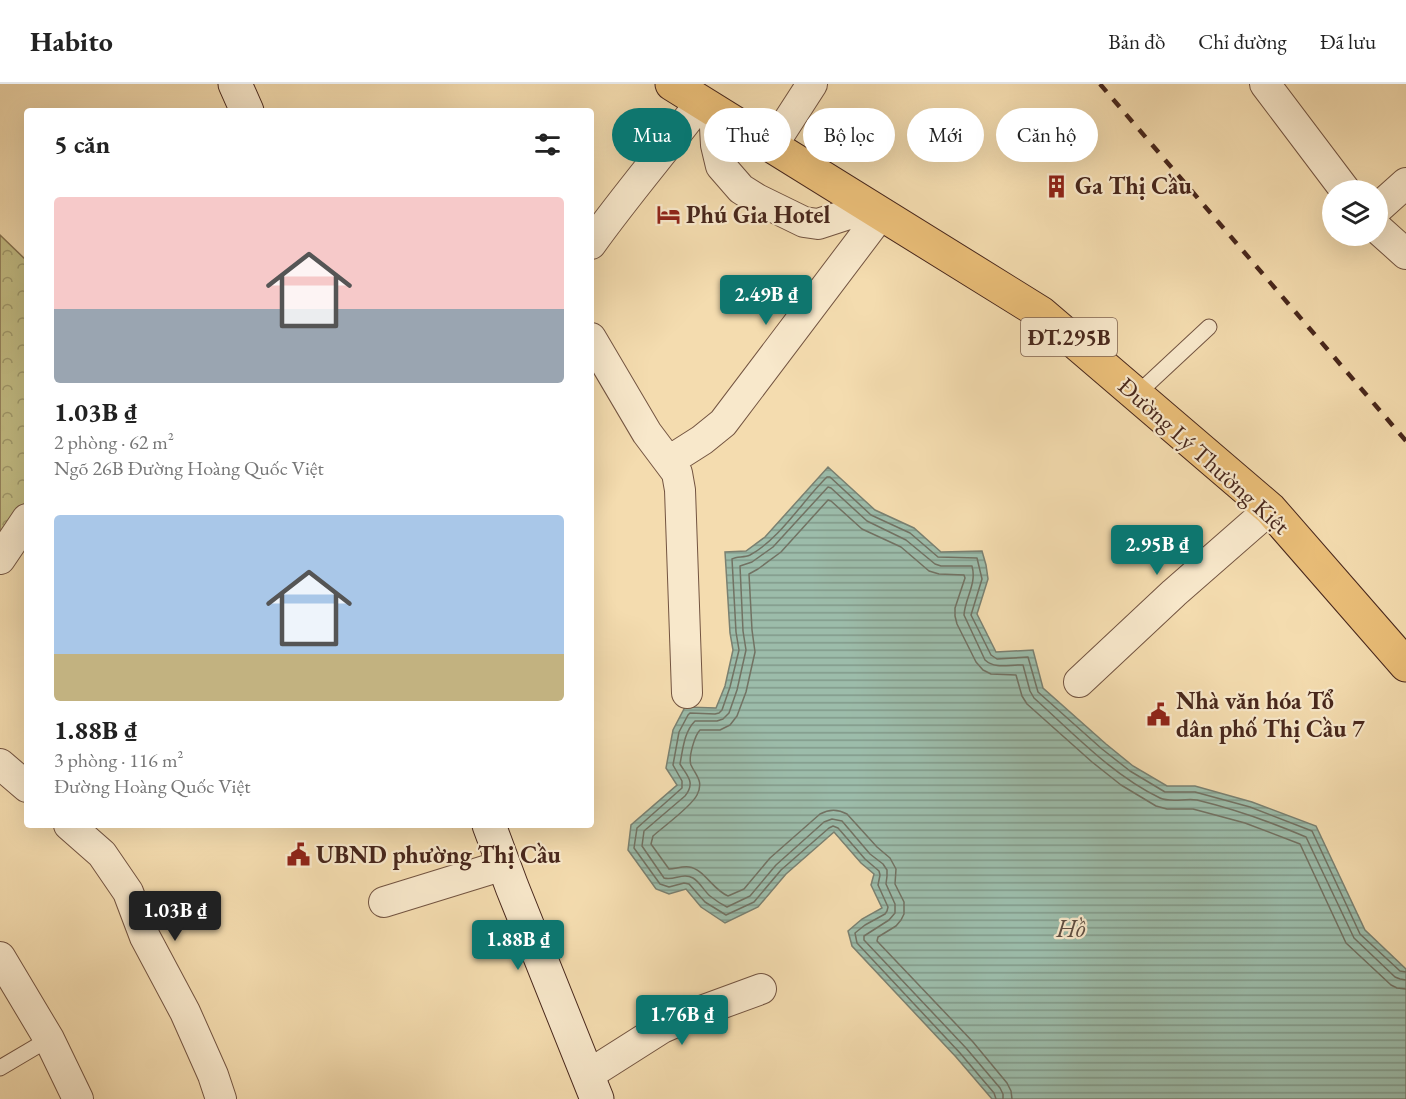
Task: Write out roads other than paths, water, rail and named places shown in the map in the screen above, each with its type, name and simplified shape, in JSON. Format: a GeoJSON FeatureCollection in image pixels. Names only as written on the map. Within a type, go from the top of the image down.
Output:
{"type":"FeatureCollection","features":[{"type":"Feature","properties":{"kind":"main road"},"geometry":{"type":"LineString","coordinates":[[235,84],[246,108]]}},
{"type":"Feature","properties":{"kind":"main road","name":"Đường Lý Thường Kiệt"},"geometry":{"type":"LineString","coordinates":[[672,84],[710,108]]}},
{"type":"Feature","properties":{"kind":"main road","name":"Đường Lý Thường Kiệt"},"geometry":{"type":"LineString","coordinates":[[791,158],[1041,314],[1270,509],[1406,665]]}},
{"type":"Feature","properties":{"kind":"main road"},"geometry":{"type":"LineString","coordinates":[[490,828],[593,1087]]}},
{"type":"Feature","properties":{"kind":"street"},"geometry":{"type":"LineString","coordinates":[[791,117],[812,84]]}},
{"type":"Feature","properties":{"kind":"street"},"geometry":{"type":"LineString","coordinates":[[1264,84],[1337,180]]}},
{"type":"Feature","properties":{"kind":"street"},"geometry":{"type":"LineString","coordinates":[[707,106],[721,166],[741,189],[757,199],[804,222],[818,224],[876,211]]}},
{"type":"Feature","properties":{"kind":"street"},"geometry":{"type":"LineString","coordinates":[[594,240],[664,152],[707,106]]}},
{"type":"Feature","properties":{"kind":"street"},"geometry":{"type":"LineString","coordinates":[[1388,199],[1406,183]]}},
{"type":"Feature","properties":{"kind":"street"},"geometry":{"type":"LineString","coordinates":[[669,461],[702,440],[723,423],[876,211]]}},
{"type":"Feature","properties":{"kind":"street"},"geometry":{"type":"LineString","coordinates":[[1388,238],[1406,254]]}},
{"type":"Feature","properties":{"kind":"street"},"geometry":{"type":"LineString","coordinates":[[594,343],[647,433],[677,472],[680,490],[687,693]]}},
{"type":"Feature","properties":{"kind":"street"},"geometry":{"type":"LineString","coordinates":[[1079,682],[1174,593],[1270,509]]}},
{"type":"Feature","properties":{"kind":"street"},"geometry":{"type":"LineString","coordinates":[[0,559],[24,523]]}},
{"type":"Feature","properties":{"kind":"street"},"geometry":{"type":"LineString","coordinates":[[0,764],[24,784]]}},
{"type":"Feature","properties":{"kind":"street"},"geometry":{"type":"LineString","coordinates":[[72,828],[102,854],[128,891],[146,937],[185,1012],[221,1099]]}},
{"type":"Feature","properties":{"kind":"street"},"geometry":{"type":"LineString","coordinates":[[384,902],[504,865]]}},
{"type":"Feature","properties":{"kind":"street"},"geometry":{"type":"LineString","coordinates":[[4,970],[49,1039],[78,1099]]}},
{"type":"Feature","properties":{"kind":"street"},"geometry":{"type":"LineString","coordinates":[[593,1087],[662,1028],[761,989]]}},
{"type":"Feature","properties":{"kind":"lane"},"geometry":{"type":"LineString","coordinates":[[1136,395],[1209,327]]}},
{"type":"Feature","properties":{"kind":"lane"},"geometry":{"type":"LineString","coordinates":[[0,1068],[49,1039]]}},
{"type":"Feature","properties":{"kind":"water","name":"Hồ"},"geometry":{"type":"Polygon","coordinates":[[[828,467],[875,510],[914,528],[941,552],[982,551],[988,579],[977,614],[996,652],[1033,650],[1043,688],[1133,766],[1167,786],[1195,786],[1252,802],[1316,826],[1365,930],[1406,969],[1406,1099],[992,1099],[852,946],[848,931],[862,919],[882,908],[871,885],[874,874],[861,863],[834,832],[786,874],[758,907],[725,923],[701,907],[686,889],[669,894],[656,889],[628,850],[631,825],[677,785],[666,768],[673,730],[685,707],[716,708],[725,686],[733,650],[725,552],[746,551],[765,537],[828,467]]]}},
{"type":"Feature","properties":{"kind":"railway"},"geometry":{"type":"LineString","coordinates":[[1100,84],[1406,441]]}},
{"type":"Feature","properties":{"kind":"place","name":"Ga Thị Cầu"},"geometry":{"type":"Point","coordinates":[1057,186]}},
{"type":"Feature","properties":{"kind":"place","name":"Phú Gia Hotel"},"geometry":{"type":"Point","coordinates":[668,215]}},
{"type":"Feature","properties":{"kind":"place","name":"Nhà văn hóa Tổ dân phố Thị Cầu 7"},"geometry":{"type":"Point","coordinates":[1158,715]}},
{"type":"Feature","properties":{"kind":"place","name":"UBND phường Thị Cầu"},"geometry":{"type":"Point","coordinates":[298,855]}}]}
